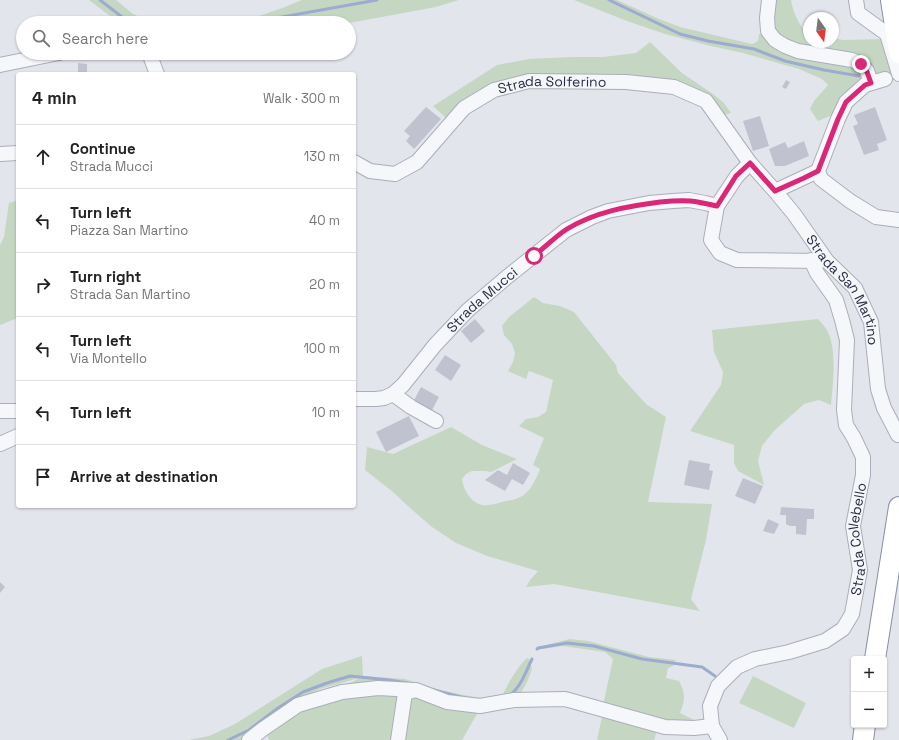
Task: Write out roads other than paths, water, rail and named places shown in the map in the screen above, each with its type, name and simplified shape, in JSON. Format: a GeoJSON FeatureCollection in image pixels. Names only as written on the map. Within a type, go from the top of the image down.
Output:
{"type":"FeatureCollection","features":[{"type":"Feature","properties":{"kind":"highway"},"geometry":{"type":"LineString","coordinates":[[891,0],[899,53]]}},
{"type":"Feature","properties":{"kind":"highway"},"geometry":{"type":"LineString","coordinates":[[875,656],[899,507]]}},
{"type":"Feature","properties":{"kind":"highway"},"geometry":{"type":"LineString","coordinates":[[863,740],[865,728]]}},
{"type":"Feature","properties":{"kind":"street"},"geometry":{"type":"LineString","coordinates":[[769,0],[767,18],[768,31],[775,40],[784,46],[798,51],[852,60],[861,64],[867,72],[871,83]]}},
{"type":"Feature","properties":{"kind":"street"},"geometry":{"type":"LineString","coordinates":[[856,0],[858,13],[887,34],[899,74]]}},
{"type":"Feature","properties":{"kind":"street"},"geometry":{"type":"LineString","coordinates":[[0,65],[25,60]]}},
{"type":"Feature","properties":{"kind":"street"},"geometry":{"type":"LineString","coordinates":[[152,60],[156,72]]}},
{"type":"Feature","properties":{"kind":"street"},"geometry":{"type":"LineString","coordinates":[[885,79],[865,85],[846,102],[818,171],[821,179],[850,201],[876,217],[899,220]]}},
{"type":"Feature","properties":{"kind":"street","name":"Strada Solferino"},"geometry":{"type":"LineString","coordinates":[[356,163],[370,171],[395,174],[417,162],[464,108],[494,90],[529,81],[626,82],[674,87],[706,101],[750,163]]}},
{"type":"Feature","properties":{"kind":"street"},"geometry":{"type":"LineString","coordinates":[[0,154],[16,153]]}},
{"type":"Feature","properties":{"kind":"street"},"geometry":{"type":"LineString","coordinates":[[750,163],[736,176],[717,206],[711,240],[720,252],[737,260],[827,261]]}},
{"type":"Feature","properties":{"kind":"street","name":"Strada San Martino"},"geometry":{"type":"LineString","coordinates":[[750,163],[794,214],[827,261],[855,288],[871,322],[878,389],[884,408],[898,435]]}},
{"type":"Feature","properties":{"kind":"street"},"geometry":{"type":"LineString","coordinates":[[775,191],[818,171]]}},
{"type":"Feature","properties":{"kind":"street","name":"Strada Mucci"},"geometry":{"type":"LineString","coordinates":[[393,394],[435,345],[468,310],[566,230],[608,211],[649,203],[689,200],[717,206]]}},
{"type":"Feature","properties":{"kind":"street","name":"Strada Collebello"},"geometry":{"type":"LineString","coordinates":[[720,740],[712,726],[710,706],[718,686],[737,667],[755,659],[789,652],[825,641],[843,629],[852,614],[860,570],[854,526],[863,475],[862,457],[854,438],[846,425],[844,410],[847,340],[842,320],[836,300],[817,273],[811,260]]}},
{"type":"Feature","properties":{"kind":"street"},"geometry":{"type":"LineString","coordinates":[[356,398],[376,399],[384,398],[393,394],[411,407],[436,421]]}},
{"type":"Feature","properties":{"kind":"street"},"geometry":{"type":"LineString","coordinates":[[0,411],[16,411]]}},
{"type":"Feature","properties":{"kind":"street"},"geometry":{"type":"LineString","coordinates":[[0,444],[16,437]]}},
{"type":"Feature","properties":{"kind":"street"},"geometry":{"type":"LineString","coordinates":[[249,740],[298,705],[342,692],[378,688],[416,690],[447,702],[480,706],[514,700],[565,699],[665,727],[694,728],[712,726]]}},
{"type":"Feature","properties":{"kind":"street"},"geometry":{"type":"LineString","coordinates":[[398,740],[405,693],[416,690]]}},
{"type":"Feature","properties":{"kind":"waterway"},"geometry":{"type":"LineString","coordinates":[[100,0],[121,16]]}},
{"type":"Feature","properties":{"kind":"waterway"},"geometry":{"type":"LineString","coordinates":[[287,16],[377,0]]}},
{"type":"Feature","properties":{"kind":"waterway"},"geometry":{"type":"LineString","coordinates":[[609,0],[680,34],[708,41],[754,49],[785,61],[859,76]]}},
{"type":"Feature","properties":{"kind":"waterway"},"geometry":{"type":"LineString","coordinates":[[537,649],[567,643],[594,646],[642,659],[702,667],[715,676]]}},
{"type":"Feature","properties":{"kind":"waterway"},"geometry":{"type":"LineString","coordinates":[[510,695],[517,688],[532,659]]}},
{"type":"Feature","properties":{"kind":"waterway"},"geometry":{"type":"LineString","coordinates":[[228,740],[249,730],[278,708],[303,692],[327,683],[350,676],[407,683]]}},
{"type":"Feature","properties":{"kind":"waterway"},"geometry":{"type":"LineString","coordinates":[[434,690],[461,697]]}}]}
